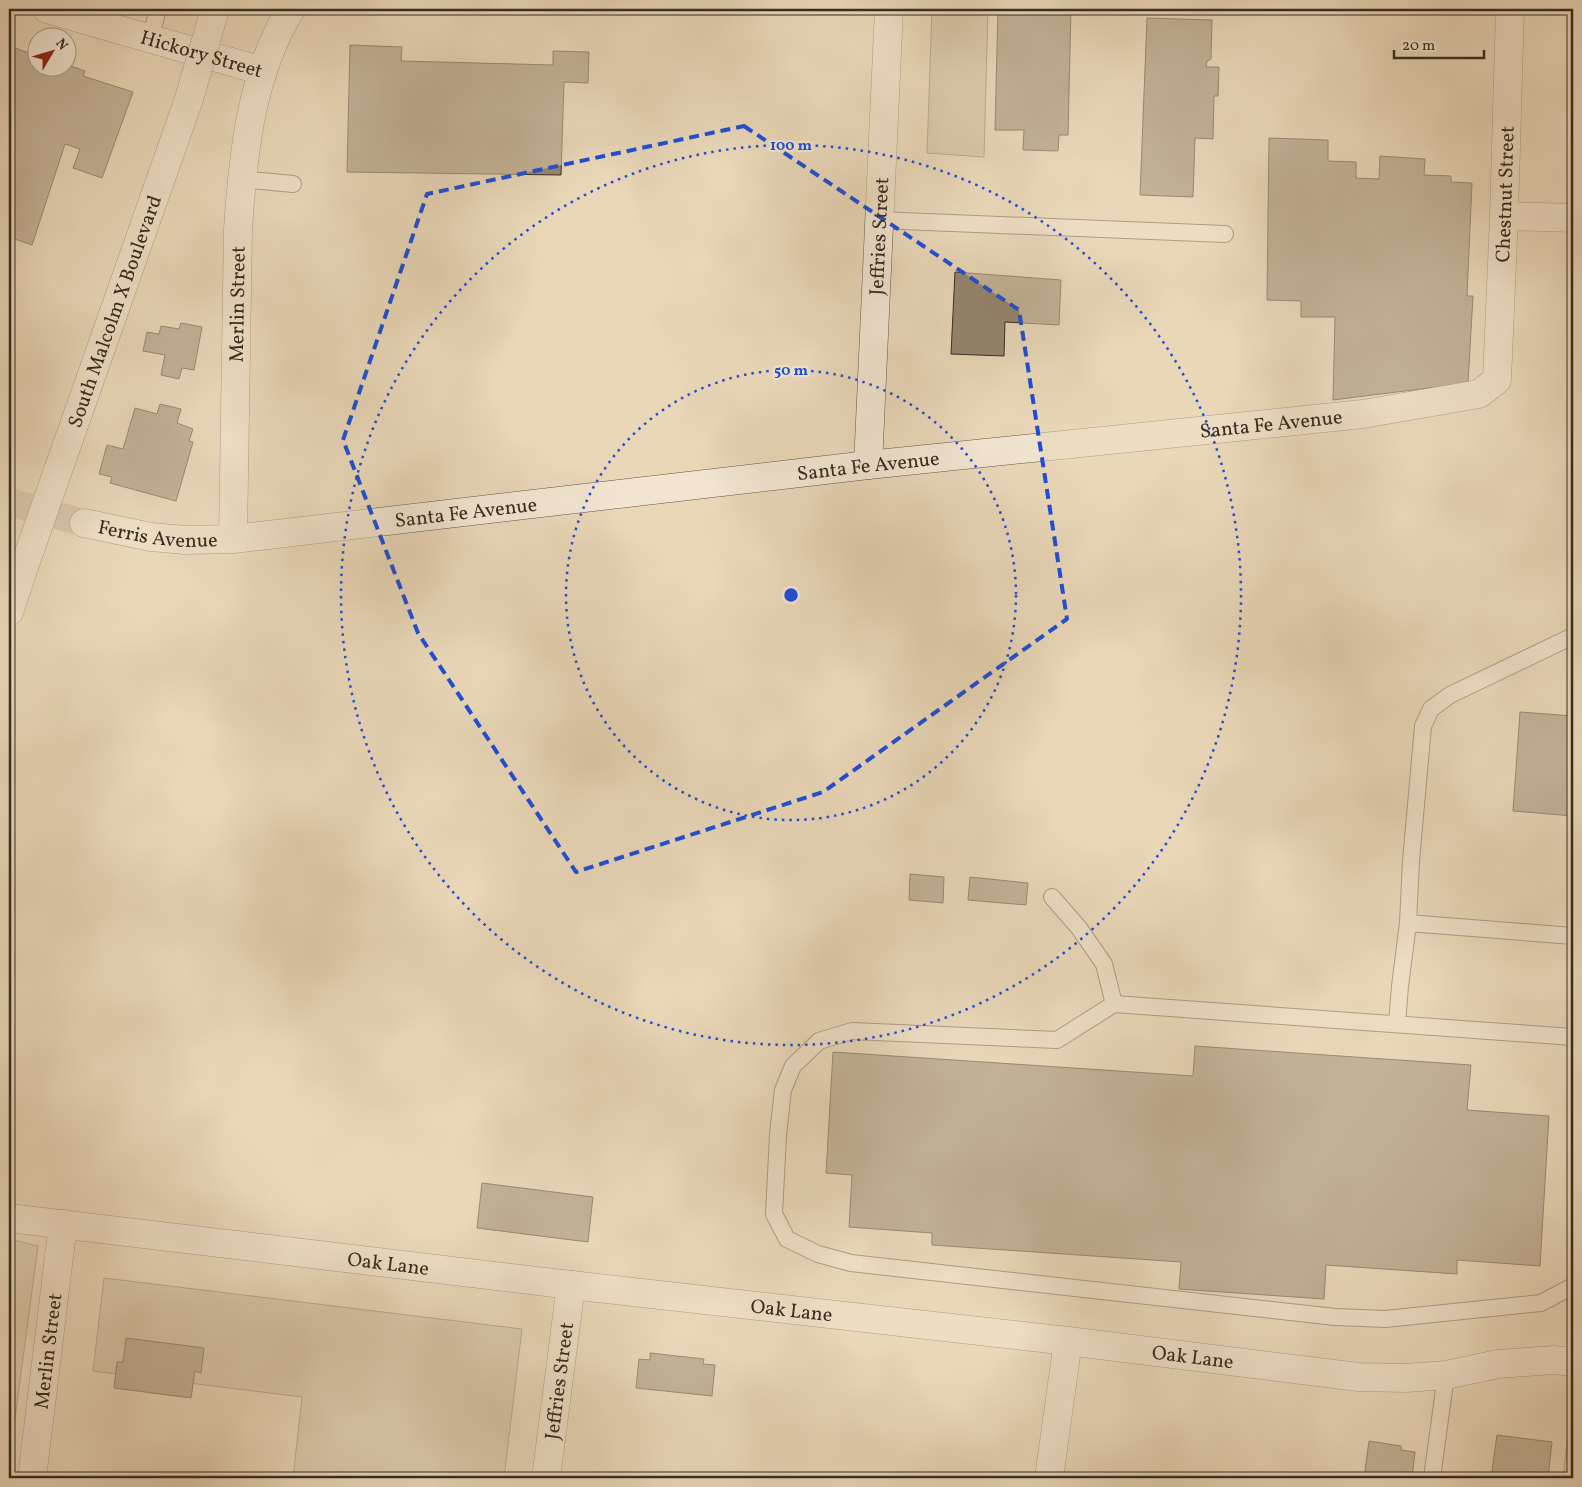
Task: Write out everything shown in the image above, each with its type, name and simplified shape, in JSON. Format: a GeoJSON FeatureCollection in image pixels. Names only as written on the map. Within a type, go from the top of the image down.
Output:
{"type":"FeatureCollection","features":[{"type":"Feature","properties":{"kind":"street","name":"Hickory Street"},"geometry":{"type":"LineString","coordinates":[[47,9],[263,71],[287,12]]}},
{"type":"Feature","properties":{"kind":"street","name":"South Malcolm X Boulevard"},"geometry":{"type":"LineString","coordinates":[[9,612],[188,99],[215,9]]}},
{"type":"Feature","properties":{"kind":"street","name":"Jeffries Street"},"geometry":{"type":"LineString","coordinates":[[868,465],[889,9]]}},
{"type":"Feature","properties":{"kind":"street","name":"Chestnut Street"},"geometry":{"type":"LineString","coordinates":[[1497,380],[1510,9]]}},
{"type":"Feature","properties":{"kind":"street","name":"Merlin Street"},"geometry":{"type":"LineString","coordinates":[[233,539],[238,238],[241,179],[250,126],[263,71]]}},
{"type":"Feature","properties":{"kind":"street"},"geometry":{"type":"LineString","coordinates":[[1504,216],[1573,218]]}},
{"type":"Feature","properties":{"kind":"street","name":"Santa Fe Avenue"},"geometry":{"type":"LineString","coordinates":[[233,539],[868,465],[1363,414],[1479,394],[1497,380]]}},
{"type":"Feature","properties":{"kind":"street","name":"Ferris Avenue"},"geometry":{"type":"LineString","coordinates":[[84,523],[151,537],[185,540],[233,539]]}},
{"type":"Feature","properties":{"kind":"street","name":"Oak Lane"},"geometry":{"type":"LineString","coordinates":[[9,1218],[571,1285],[1068,1341],[1358,1377],[1406,1378],[1446,1375],[1498,1364],[1554,1360],[1573,1362]]}},
{"type":"Feature","properties":{"kind":"street","name":"Merlin Street"},"geometry":{"type":"LineString","coordinates":[[32,1478],[63,1224]]}},
{"type":"Feature","properties":{"kind":"street","name":"Jeffries Street"},"geometry":{"type":"LineString","coordinates":[[546,1478],[571,1285]]}},
{"type":"Feature","properties":{"kind":"street"},"geometry":{"type":"LineString","coordinates":[[1049,1478],[1068,1341]]}},
{"type":"Feature","properties":{"kind":"lane"},"geometry":{"type":"LineString","coordinates":[[150,40],[158,9]]}},
{"type":"Feature","properties":{"kind":"lane"},"geometry":{"type":"LineString","coordinates":[[241,179],[293,184]]}},
{"type":"Feature","properties":{"kind":"lane"},"geometry":{"type":"LineString","coordinates":[[878,220],[1226,234]]}},
{"type":"Feature","properties":{"kind":"lane"},"geometry":{"type":"LineString","coordinates":[[1397,1024],[1408,923],[1410,861],[1423,726],[1432,709],[1450,695],[1573,636]]}},
{"type":"Feature","properties":{"kind":"lane"},"geometry":{"type":"LineString","coordinates":[[1052,897],[1079,928],[1104,964],[1114,1004]]}},
{"type":"Feature","properties":{"kind":"lane"},"geometry":{"type":"LineString","coordinates":[[1408,923],[1573,936]]}},
{"type":"Feature","properties":{"kind":"lane"},"geometry":{"type":"LineString","coordinates":[[1573,1038],[1114,1004],[1057,1040],[852,1030],[819,1041],[794,1066],[783,1090],[778,1135],[774,1214],[787,1239],[818,1254],[851,1263],[1335,1317],[1385,1319],[1541,1303],[1573,1286]]}},
{"type":"Feature","properties":{"kind":"lane"},"geometry":{"type":"LineString","coordinates":[[1432,1478],[1446,1375]]}},
{"type":"Feature","properties":{"kind":"highlighted area"},"geometry":{"type":"Polygon","coordinates":[[[744,126],[1019,310],[1067,619],[823,792],[576,872],[418,633],[343,440],[427,194],[744,126]]]}},
{"type":"Feature","properties":{"kind":"shaded area"},"geometry":{"type":"Polygon","coordinates":[[[932,9],[988,9],[984,157],[927,153],[932,9]]]}},
{"type":"Feature","properties":{"kind":"shaded area"},"geometry":{"type":"Polygon","coordinates":[[[9,1239],[38,1246],[9,1463],[9,1239]]]}},
{"type":"Feature","properties":{"kind":"shaded area"},"geometry":{"type":"Polygon","coordinates":[[[104,1278],[522,1329],[504,1478],[293,1478],[302,1397],[93,1371],[104,1278]]]}},
{"type":"Feature","properties":{"kind":"shaded area"},"geometry":{"type":"Polygon","coordinates":[[[1571,1408],[1573,1408],[1573,1478],[1563,1478],[1571,1408]]]}},
{"type":"Feature","properties":{"kind":"building"},"geometry":{"type":"Polygon","coordinates":[[[998,9],[1071,9],[1068,135],[1059,135],[1058,151],[1023,150],[1024,130],[995,130],[998,9]]]}},
{"type":"Feature","properties":{"kind":"building"},"geometry":{"type":"Polygon","coordinates":[[[1147,18],[1212,20],[1211,59],[1207,61],[1206,67],[1219,67],[1218,96],[1214,96],[1213,139],[1195,138],[1193,197],[1140,195],[1147,18]]]}},
{"type":"Feature","properties":{"kind":"building"},"geometry":{"type":"Polygon","coordinates":[[[350,45],[402,47],[401,61],[553,65],[553,51],[589,52],[588,83],[564,82],[561,175],[347,172],[350,45]]]}},
{"type":"Feature","properties":{"kind":"building"},"geometry":{"type":"Polygon","coordinates":[[[9,46],[28,53],[28,78],[78,78],[78,69],[85,71],[83,76],[133,92],[102,178],[73,168],[80,149],[65,144],[32,245],[9,237],[9,46]]]}},
{"type":"Feature","properties":{"kind":"building"},"geometry":{"type":"Polygon","coordinates":[[[1269,138],[1328,140],[1328,161],[1356,162],[1356,178],[1379,179],[1380,156],[1425,159],[1424,175],[1451,176],[1451,182],[1472,183],[1467,296],[1473,296],[1468,383],[1333,400],[1335,317],[1301,317],[1301,301],[1267,300],[1269,138]]]}},
{"type":"Feature","properties":{"kind":"building"},"geometry":{"type":"Polygon","coordinates":[[[955,272],[1061,280],[1059,325],[1005,322],[1004,356],[951,354],[955,272]]]}},
{"type":"Feature","properties":{"kind":"building"},"geometry":{"type":"Polygon","coordinates":[[[181,323],[202,327],[194,370],[182,368],[179,379],[161,375],[165,355],[143,351],[147,332],[159,334],[161,326],[179,329],[181,323]]]}},
{"type":"Feature","properties":{"kind":"building"},"geometry":{"type":"Polygon","coordinates":[[[160,404],[181,409],[177,423],[193,429],[189,441],[193,442],[176,501],[110,483],[112,477],[99,474],[107,445],[123,449],[135,408],[157,414],[160,404]]]}},
{"type":"Feature","properties":{"kind":"building"},"geometry":{"type":"Polygon","coordinates":[[[1520,712],[1573,716],[1573,816],[1513,811],[1520,712]]]}},
{"type":"Feature","properties":{"kind":"building"},"geometry":{"type":"Polygon","coordinates":[[[910,874],[944,877],[943,903],[909,900],[910,874]]]}},
{"type":"Feature","properties":{"kind":"building"},"geometry":{"type":"Polygon","coordinates":[[[970,877],[1028,883],[1026,905],[968,900],[970,877]]]}},
{"type":"Feature","properties":{"kind":"building"},"geometry":{"type":"Polygon","coordinates":[[[1195,1046],[1471,1065],[1467,1110],[1549,1116],[1540,1266],[1457,1260],[1457,1274],[1326,1265],[1324,1299],[1179,1289],[1181,1262],[932,1245],[932,1233],[849,1227],[852,1175],[826,1173],[833,1052],[1193,1076],[1195,1046]]]}},
{"type":"Feature","properties":{"kind":"building"},"geometry":{"type":"Polygon","coordinates":[[[482,1183],[593,1197],[588,1242],[477,1228],[482,1183]]]}},
{"type":"Feature","properties":{"kind":"building"},"geometry":{"type":"Polygon","coordinates":[[[126,1338],[204,1348],[201,1373],[195,1371],[191,1398],[114,1388],[117,1362],[123,1362],[126,1338]]]}},
{"type":"Feature","properties":{"kind":"building"},"geometry":{"type":"Polygon","coordinates":[[[650,1353],[704,1359],[703,1364],[715,1365],[712,1396],[636,1388],[639,1359],[650,1360],[650,1353]]]}},
{"type":"Feature","properties":{"kind":"building"},"geometry":{"type":"Polygon","coordinates":[[[1497,1435],[1552,1442],[1548,1478],[1491,1478],[1497,1435]]]}},
{"type":"Feature","properties":{"kind":"building"},"geometry":{"type":"Polygon","coordinates":[[[1369,1441],[1401,1446],[1401,1450],[1415,1452],[1412,1478],[1364,1478],[1369,1441]]]}},
{"type":"Feature","properties":{"kind":"tunnel"},"geometry":{"type":"LineString","coordinates":[[9,502],[84,523]]}}]}
